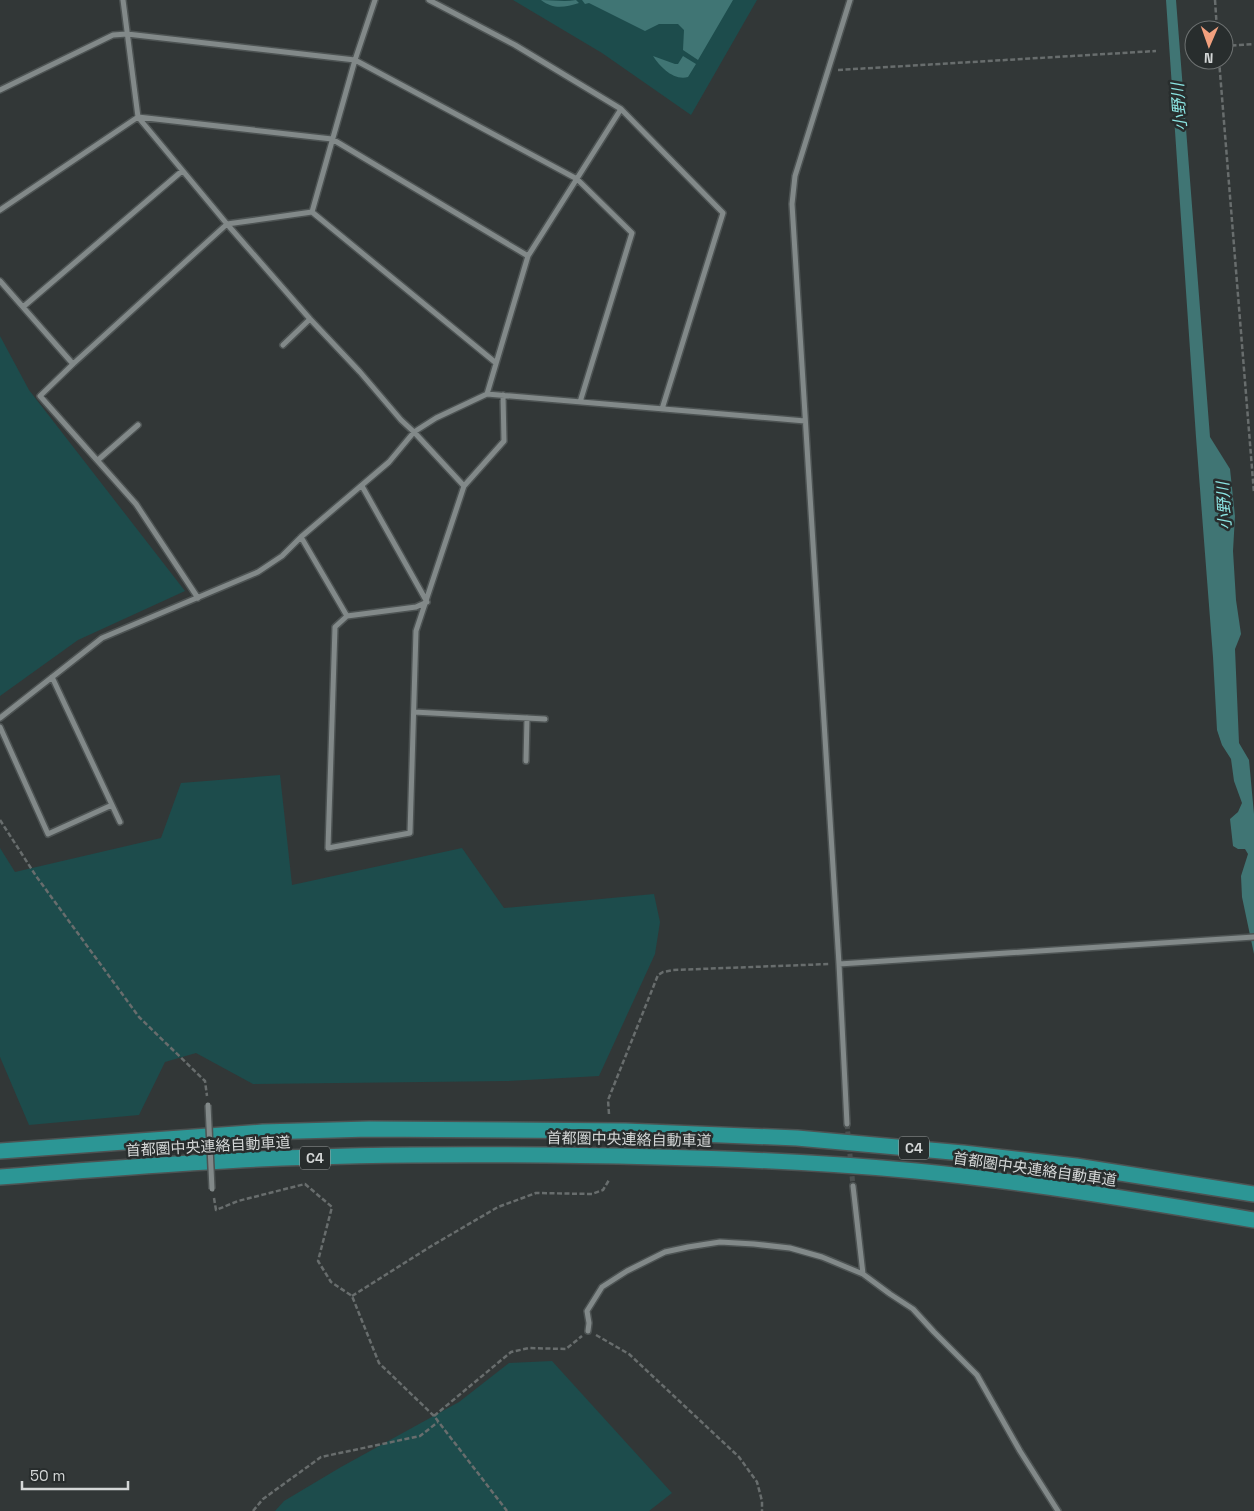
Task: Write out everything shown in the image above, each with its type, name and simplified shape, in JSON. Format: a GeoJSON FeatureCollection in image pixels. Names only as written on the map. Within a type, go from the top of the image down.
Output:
{"type":"FeatureCollection","features":[{"type":"Feature","properties":{"kind":"highway","name":"首都圏中央連絡自動車道"},"geometry":{"type":"LineString","coordinates":[[0,1151],[263,1132],[369,1129],[625,1131],[797,1138],[953,1152],[1076,1166],[1254,1194]]}},
{"type":"Feature","properties":{"kind":"highway","name":"首都圏中央連絡自動車道"},"geometry":{"type":"LineString","coordinates":[[0,1177],[260,1159],[378,1156],[564,1155],[745,1160],[916,1171],[1048,1187],[1254,1220]]}},
{"type":"Feature","properties":{"kind":"street"},"geometry":{"type":"LineString","coordinates":[[123,0],[138,117],[226,224],[401,420],[464,486]]}},
{"type":"Feature","properties":{"kind":"street"},"geometry":{"type":"LineString","coordinates":[[312,212],[355,60],[375,0]]}},
{"type":"Feature","properties":{"kind":"street"},"geometry":{"type":"LineString","coordinates":[[430,0],[515,45],[621,109],[723,213],[662,409]]}},
{"type":"Feature","properties":{"kind":"street"},"geometry":{"type":"LineString","coordinates":[[847,1124],[839,964],[792,204],[795,176],[850,0]]}},
{"type":"Feature","properties":{"kind":"street"},"geometry":{"type":"LineString","coordinates":[[0,90],[113,35],[128,34],[355,60],[577,179],[632,233],[580,402]]}},
{"type":"Feature","properties":{"kind":"street"},"geometry":{"type":"LineString","coordinates":[[487,394],[528,256],[621,109]]}},
{"type":"Feature","properties":{"kind":"street"},"geometry":{"type":"LineString","coordinates":[[0,210],[138,117],[332,139],[528,256]]}},
{"type":"Feature","properties":{"kind":"street"},"geometry":{"type":"LineString","coordinates":[[23,307],[182,171]]}},
{"type":"Feature","properties":{"kind":"street"},"geometry":{"type":"LineString","coordinates":[[198,598],[136,504],[40,396],[226,224],[312,212],[496,362]]}},
{"type":"Feature","properties":{"kind":"street"},"geometry":{"type":"LineString","coordinates":[[0,281],[73,364]]}},
{"type":"Feature","properties":{"kind":"street"},"geometry":{"type":"LineString","coordinates":[[283,345],[310,319]]}},
{"type":"Feature","properties":{"kind":"street"},"geometry":{"type":"LineString","coordinates":[[0,718],[102,638],[258,572],[282,556],[389,462],[414,432],[436,418],[487,394],[805,421]]}},
{"type":"Feature","properties":{"kind":"street"},"geometry":{"type":"LineString","coordinates":[[427,602],[416,607],[347,616],[335,627],[328,848],[410,833],[416,631],[427,602],[464,486],[504,441],[503,395]]}},
{"type":"Feature","properties":{"kind":"street"},"geometry":{"type":"LineString","coordinates":[[98,460],[138,425]]}},
{"type":"Feature","properties":{"kind":"street"},"geometry":{"type":"LineString","coordinates":[[362,486],[427,602]]}},
{"type":"Feature","properties":{"kind":"street"},"geometry":{"type":"LineString","coordinates":[[302,537],[347,616]]}},
{"type":"Feature","properties":{"kind":"street"},"geometry":{"type":"LineString","coordinates":[[52,677],[120,822]]}},
{"type":"Feature","properties":{"kind":"street"},"geometry":{"type":"LineString","coordinates":[[414,712],[545,719]]}},
{"type":"Feature","properties":{"kind":"street"},"geometry":{"type":"LineString","coordinates":[[526,762],[527,718]]}},
{"type":"Feature","properties":{"kind":"street"},"geometry":{"type":"LineString","coordinates":[[0,727],[48,834],[112,805]]}},
{"type":"Feature","properties":{"kind":"street"},"geometry":{"type":"LineString","coordinates":[[839,964],[1254,937]]}},
{"type":"Feature","properties":{"kind":"street"},"geometry":{"type":"LineString","coordinates":[[208,1105],[212,1189]]}},
{"type":"Feature","properties":{"kind":"street"},"geometry":{"type":"LineString","coordinates":[[853,1186],[863,1274]]}},
{"type":"Feature","properties":{"kind":"street"},"geometry":{"type":"LineString","coordinates":[[588,1331],[587,1311],[602,1287],[627,1271],[665,1252],[720,1242],[790,1248],[822,1257],[863,1274],[913,1309],[977,1376],[1020,1451],[1058,1511]]}},
{"type":"Feature","properties":{"kind":"path"},"geometry":{"type":"LineString","coordinates":[[1215,0],[1216,20]]}},
{"type":"Feature","properties":{"kind":"path"},"geometry":{"type":"LineString","coordinates":[[1234,45],[1254,44]]}},
{"type":"Feature","properties":{"kind":"path"},"geometry":{"type":"LineString","coordinates":[[828,70],[857,70],[1156,51]]}},
{"type":"Feature","properties":{"kind":"path"},"geometry":{"type":"LineString","coordinates":[[1220,70],[1254,493]]}},
{"type":"Feature","properties":{"kind":"path"},"geometry":{"type":"LineString","coordinates":[[0,820],[36,876],[139,1017],[205,1081],[208,1105]]}},
{"type":"Feature","properties":{"kind":"path"},"geometry":{"type":"LineString","coordinates":[[609,1114],[608,1100],[658,975],[662,972],[673,970],[839,964]]}},
{"type":"Feature","properties":{"kind":"path"},"geometry":{"type":"LineString","coordinates":[[352,1296],[498,1207],[536,1193],[592,1194],[603,1190],[609,1180]]}},
{"type":"Feature","properties":{"kind":"path"},"geometry":{"type":"LineString","coordinates":[[212,1189],[216,1210],[238,1201],[305,1184],[332,1207],[318,1261],[331,1282],[352,1296],[379,1363],[434,1416],[507,1511]]}},
{"type":"Feature","properties":{"kind":"path"},"geometry":{"type":"LineString","coordinates":[[434,1416],[511,1352],[529,1348],[566,1349],[588,1331],[629,1354],[739,1456],[757,1482],[762,1501],[762,1511]]}},
{"type":"Feature","properties":{"kind":"path"},"geometry":{"type":"LineString","coordinates":[[253,1511],[264,1499],[321,1457],[420,1436],[438,1421]]}},
{"type":"Feature","properties":{"kind":"shaded area"},"geometry":{"type":"Polygon","coordinates":[[[513,0],[757,0],[691,115],[602,53],[513,0]]]}},
{"type":"Feature","properties":{"kind":"shaded area"},"geometry":{"type":"Polygon","coordinates":[[[0,336],[29,390],[185,591],[78,640],[0,696],[0,336]]]}},
{"type":"Feature","properties":{"kind":"shaded area"},"geometry":{"type":"Polygon","coordinates":[[[280,775],[292,885],[462,848],[504,908],[654,894],[660,922],[655,954],[599,1076],[508,1081],[253,1084],[196,1053],[165,1062],[139,1115],[29,1125],[0,1057],[0,848],[15,872],[161,838],[181,783],[280,775]]]}},
{"type":"Feature","properties":{"kind":"shaded area"},"geometry":{"type":"Polygon","coordinates":[[[552,1361],[672,1493],[649,1511],[275,1511],[284,1501],[341,1467],[459,1402],[509,1363],[552,1361]]]}},
{"type":"Feature","properties":{"kind":"water"},"geometry":{"type":"Polygon","coordinates":[[[541,0],[576,0],[579,3],[555,6],[541,0]]]}},
{"type":"Feature","properties":{"kind":"water"},"geometry":{"type":"Polygon","coordinates":[[[582,0],[733,0],[698,60],[683,50],[684,30],[678,24],[659,24],[645,31],[589,3],[585,4],[582,0]]]}},
{"type":"Feature","properties":{"kind":"water","name":"小野川"},"geometry":{"type":"Polygon","coordinates":[[[1166,0],[1176,0],[1210,437],[1230,469],[1235,516],[1233,551],[1236,600],[1241,634],[1235,649],[1239,743],[1249,760],[1254,814],[1254,954],[1242,897],[1241,876],[1248,854],[1245,849],[1238,849],[1233,846],[1230,819],[1238,812],[1242,803],[1234,781],[1231,759],[1222,745],[1217,730],[1166,0]]]}},
{"type":"Feature","properties":{"kind":"water"},"geometry":{"type":"Polygon","coordinates":[[[653,56],[678,64],[683,56],[696,64],[688,77],[683,78],[663,69],[653,56]]]}},
{"type":"Feature","properties":{"kind":"tunnel"},"geometry":{"type":"LineString","coordinates":[[847,1124],[853,1186]]}}]}
